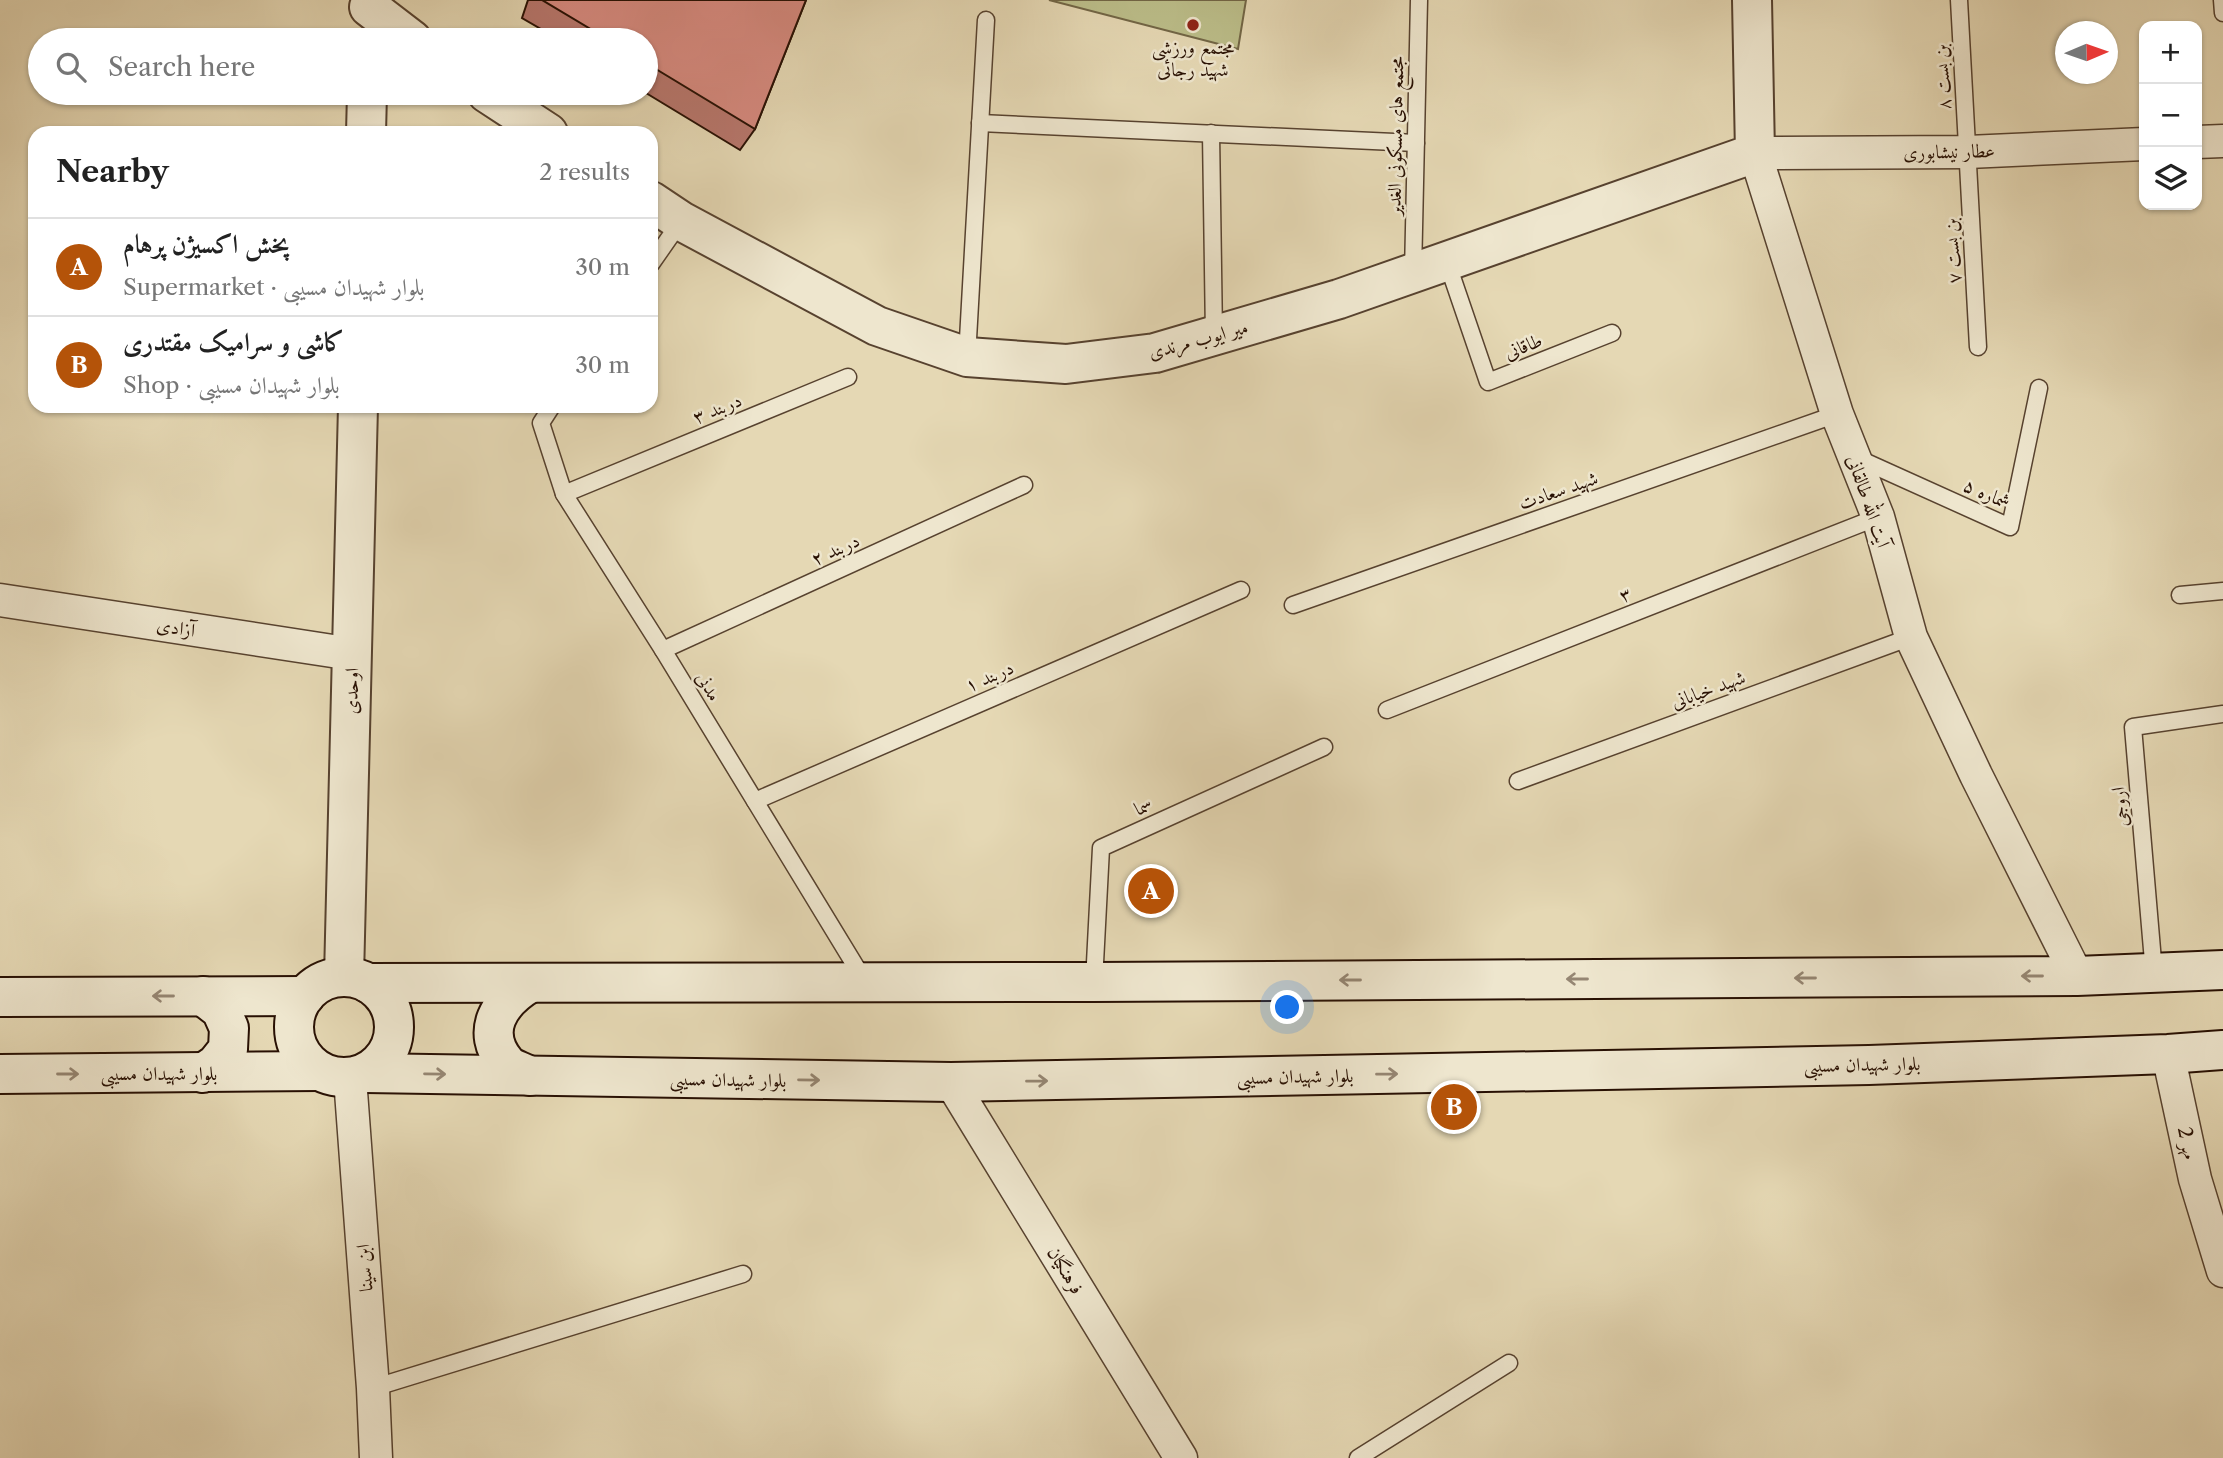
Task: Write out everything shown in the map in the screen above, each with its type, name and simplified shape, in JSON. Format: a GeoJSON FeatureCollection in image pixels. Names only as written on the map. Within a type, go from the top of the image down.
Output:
{"type":"FeatureCollection","features":[{"type":"Feature","properties":{"kind":"main road","name":"آیت الله طالقانی"},"geometry":{"type":"LineString","coordinates":[[1752,0],[1755,153]]}},
{"type":"Feature","properties":{"kind":"main road"},"geometry":{"type":"LineString","coordinates":[[369,16],[390,28]]}},
{"type":"Feature","properties":{"kind":"main road"},"geometry":{"type":"LineString","coordinates":[[366,126],[367,105]]}},
{"type":"Feature","properties":{"kind":"main road"},"geometry":{"type":"LineString","coordinates":[[505,105],[537,126]]}},
{"type":"Feature","properties":{"kind":"main road","name":"میر ایوب مرندی"},"geometry":{"type":"LineString","coordinates":[[666,211],[877,326],[967,357],[1066,364],[1155,353],[1339,299],[1755,153]]}},
{"type":"Feature","properties":{"kind":"main road","name":"اوحدی"},"geometry":{"type":"LineString","coordinates":[[356,980],[352,654],[358,413]]}},
{"type":"Feature","properties":{"kind":"main road"},"geometry":{"type":"LineString","coordinates":[[356,980],[385,997],[393,1017],[393,1039],[384,1058],[345,1074],[303,1056],[294,1037],[295,1014],[305,996],[323,982],[356,980],[530,983],[1094,982],[2077,976],[2223,970]]}},
{"type":"Feature","properties":{"kind":"main road"},"geometry":{"type":"LineString","coordinates":[[530,983],[505,1002],[495,1019],[494,1041],[507,1065],[530,1076]]}},
{"type":"Feature","properties":{"kind":"main road"},"geometry":{"type":"LineString","coordinates":[[203,996],[221,1010],[229,1028],[228,1049],[216,1064],[203,1073]]}},
{"type":"Feature","properties":{"kind":"main road"},"geometry":{"type":"LineString","coordinates":[[0,997],[305,996]]}},
{"type":"Feature","properties":{"kind":"main road","name":"بلوار شهیدان مسیبی"},"geometry":{"type":"LineString","coordinates":[[0,1074],[345,1074],[951,1082],[1869,1065],[2223,1050]]}},
{"type":"Feature","properties":{"kind":"street"},"geometry":{"type":"LineString","coordinates":[[2202,142],[2223,141]]}},
{"type":"Feature","properties":{"kind":"street","name":"عطار نیشابوری"},"geometry":{"type":"LineString","coordinates":[[1755,153],[1968,152],[2139,144]]}},
{"type":"Feature","properties":{"kind":"street","name":"آیت الله طالقانی"},"geometry":{"type":"LineString","coordinates":[[1755,153],[1837,414],[1878,517],[1911,637],[1976,775],[2077,976]]}},
{"type":"Feature","properties":{"kind":"street","name":"آزادی"},"geometry":{"type":"LineString","coordinates":[[0,600],[352,654]]}},
{"type":"Feature","properties":{"kind":"street","name":"مهر 2"},"geometry":{"type":"LineString","coordinates":[[2168,1054],[2195,1179],[2223,1271]]}},
{"type":"Feature","properties":{"kind":"street","name":"ابن سینا"},"geometry":{"type":"LineString","coordinates":[[345,1074],[373,1388],[376,1458]]}},
{"type":"Feature","properties":{"kind":"street","name":"فرهنگیان"},"geometry":{"type":"LineString","coordinates":[[951,1082],[1181,1458]]}},
{"type":"Feature","properties":{"kind":"lane","name":"مجتمع های مسکونی الغدیر"},"geometry":{"type":"LineString","coordinates":[[1419,0],[1416,143],[1430,268]]}},
{"type":"Feature","properties":{"kind":"lane","name":"بن بست ۸"},"geometry":{"type":"LineString","coordinates":[[1959,0],[1968,152]]}},
{"type":"Feature","properties":{"kind":"lane"},"geometry":{"type":"LineString","coordinates":[[2222,0],[2223,13]]}},
{"type":"Feature","properties":{"kind":"lane"},"geometry":{"type":"LineString","coordinates":[[967,357],[986,20]]}},
{"type":"Feature","properties":{"kind":"lane"},"geometry":{"type":"LineString","coordinates":[[980,122],[1416,143]]}},
{"type":"Feature","properties":{"kind":"lane"},"geometry":{"type":"LineString","coordinates":[[1212,132],[1214,336]]}},
{"type":"Feature","properties":{"kind":"lane","name":"بن بست ۷"},"geometry":{"type":"LineString","coordinates":[[1968,152],[1978,347]]}},
{"type":"Feature","properties":{"kind":"lane"},"geometry":{"type":"LineString","coordinates":[[658,239],[666,211]]}},
{"type":"Feature","properties":{"kind":"lane","name":"طاقانی"},"geometry":{"type":"LineString","coordinates":[[1430,268],[1488,382],[1612,333]]}},
{"type":"Feature","properties":{"kind":"lane","name":"دربند ۳"},"geometry":{"type":"LineString","coordinates":[[564,494],[848,377]]}},
{"type":"Feature","properties":{"kind":"lane","name":"شماره ۵"},"geometry":{"type":"LineString","coordinates":[[1855,457],[2010,527],[2039,388]]}},
{"type":"Feature","properties":{"kind":"lane","name":"مدنی"},"geometry":{"type":"LineString","coordinates":[[547,413],[541,423],[564,494],[866,982]]}},
{"type":"Feature","properties":{"kind":"lane","name":"شهید سعادت"},"geometry":{"type":"LineString","coordinates":[[1293,606],[1837,414]]}},
{"type":"Feature","properties":{"kind":"lane","name":"دربند ۲"},"geometry":{"type":"LineString","coordinates":[[663,650],[1024,485]]}},
{"type":"Feature","properties":{"kind":"lane","name":"۳"},"geometry":{"type":"LineString","coordinates":[[1387,710],[1878,517]]}},
{"type":"Feature","properties":{"kind":"lane","name":"دربند ۱"},"geometry":{"type":"LineString","coordinates":[[755,801],[1241,590]]}},
{"type":"Feature","properties":{"kind":"lane"},"geometry":{"type":"LineString","coordinates":[[2180,595],[2223,592]]}},
{"type":"Feature","properties":{"kind":"lane","name":"شهید خیابانی"},"geometry":{"type":"LineString","coordinates":[[1518,781],[1911,637]]}},
{"type":"Feature","properties":{"kind":"lane","name":"اروجی"},"geometry":{"type":"LineString","coordinates":[[2154,974],[2133,727],[2223,714]]}},
{"type":"Feature","properties":{"kind":"lane","name":"سما"},"geometry":{"type":"LineString","coordinates":[[1094,982],[1101,848],[1324,747]]}},
{"type":"Feature","properties":{"kind":"lane"},"geometry":{"type":"LineString","coordinates":[[373,1388],[743,1274]]}},
{"type":"Feature","properties":{"kind":"lane"},"geometry":{"type":"LineString","coordinates":[[1358,1458],[1509,1363]]}},
{"type":"Feature","properties":{"kind":"green space","name":"مجتمع ورزشی شهید رجائی"},"geometry":{"type":"Polygon","coordinates":[[[1049,0],[1246,0],[1238,49],[1049,0]]]}},
{"type":"Feature","properties":{"kind":"building"},"geometry":{"type":"Polygon","coordinates":[[[542,0],[806,0],[755,129],[658,70],[658,28],[589,28],[542,0]]]}},
{"type":"Feature","properties":{"kind":"place","name":"مجتمع ورزشی شهید رجائی"},"geometry":{"type":"Point","coordinates":[1193,25]}},
{"type":"Feature","properties":{"kind":"place","name":"پخش اکسیژن پرهام"},"geometry":{"type":"Point","coordinates":[1151,891]}},
{"type":"Feature","properties":{"kind":"place","name":"کاشی و سرامیک مقتدری"},"geometry":{"type":"Point","coordinates":[1454,1107]}}]}
